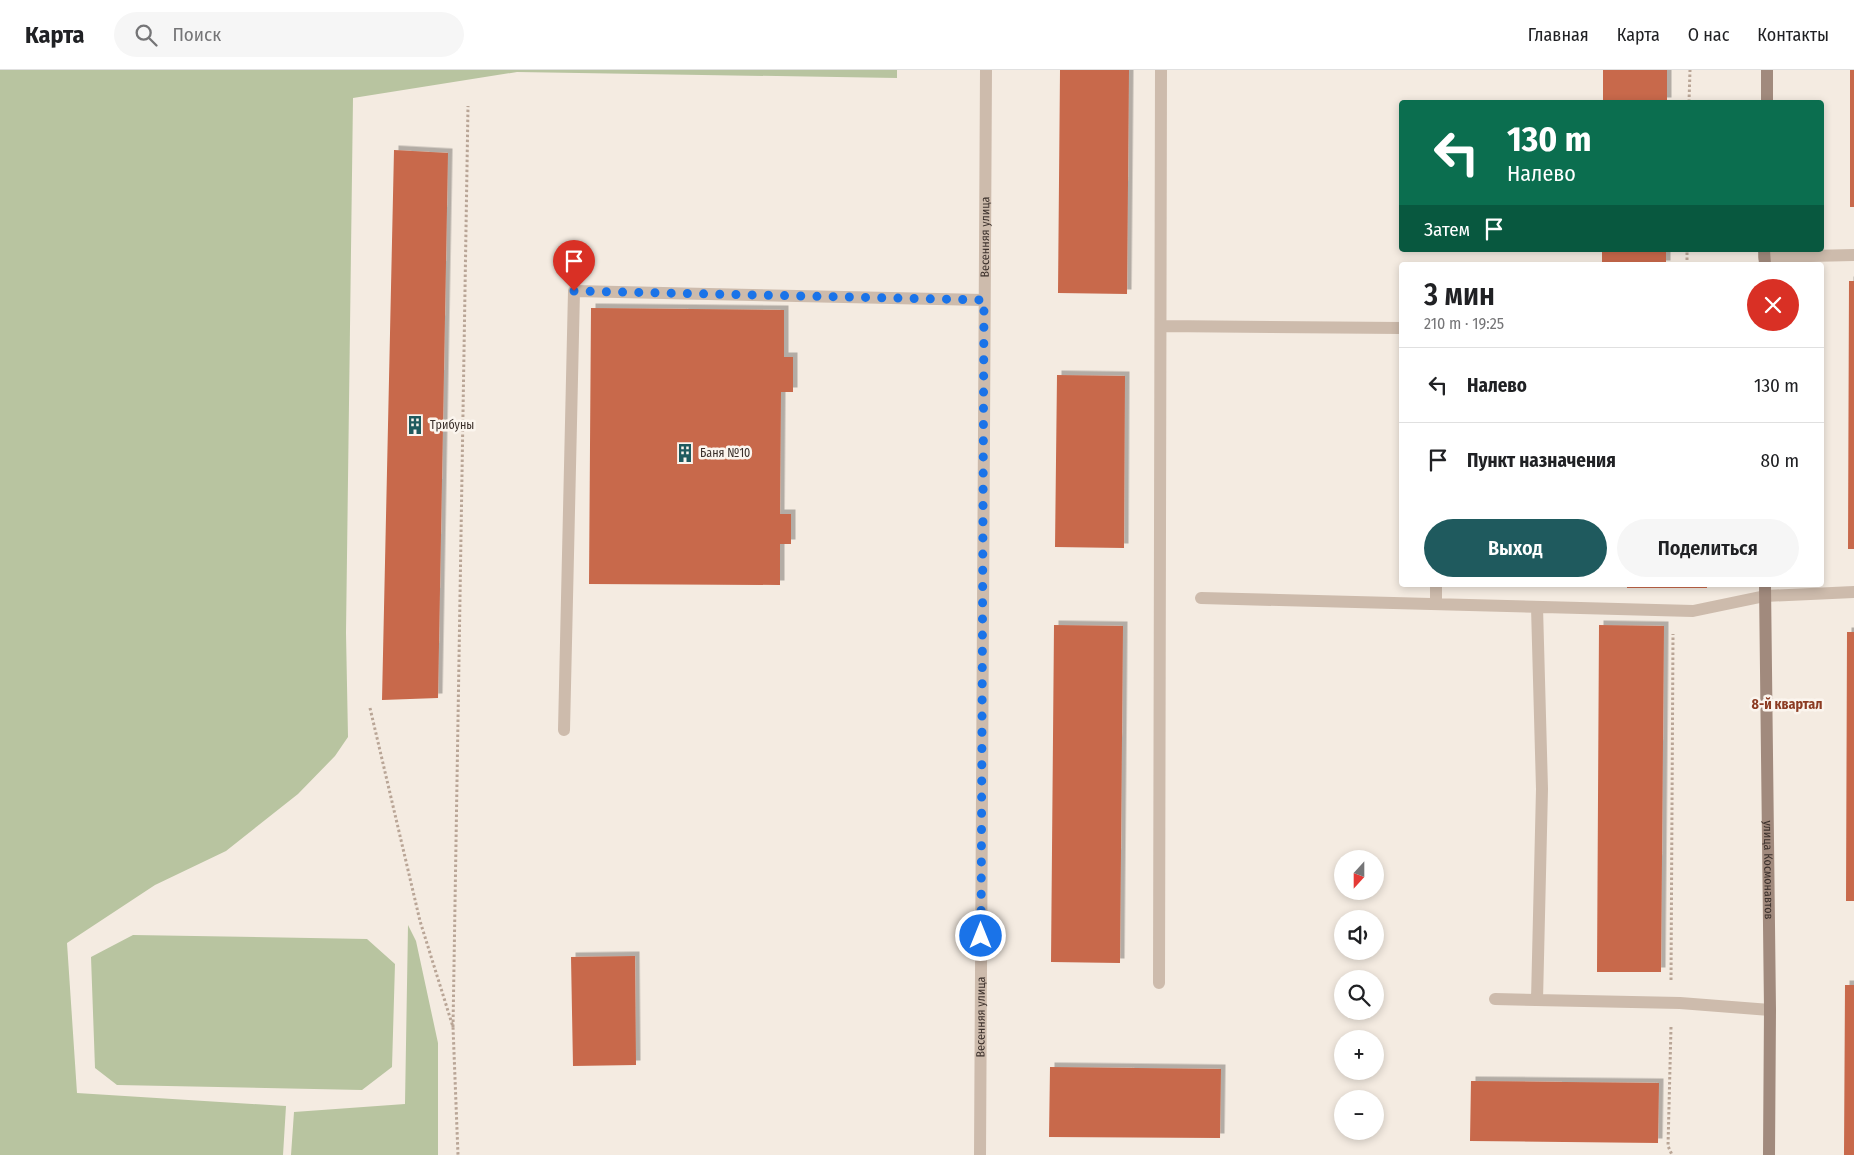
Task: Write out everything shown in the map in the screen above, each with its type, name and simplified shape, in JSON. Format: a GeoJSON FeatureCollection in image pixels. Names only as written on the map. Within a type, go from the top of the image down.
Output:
{"type":"FeatureCollection","features":[{"type":"Feature","properties":{"kind":"street","name":"Весенняя улица"},"geometry":{"type":"LineString","coordinates":[[980,1155],[986,70]]}},
{"type":"Feature","properties":{"kind":"street"},"geometry":{"type":"LineString","coordinates":[[1159,983],[1161,70]]}},
{"type":"Feature","properties":{"kind":"street"},"geometry":{"type":"LineString","coordinates":[[1766,100],[1767,70]]}},
{"type":"Feature","properties":{"kind":"street"},"geometry":{"type":"LineString","coordinates":[[1764,257],[1854,255]]}},
{"type":"Feature","properties":{"kind":"street"},"geometry":{"type":"LineString","coordinates":[[564,730],[574,291],[984,300]]}},
{"type":"Feature","properties":{"kind":"street"},"geometry":{"type":"LineString","coordinates":[[1161,326],[1399,328]]}},
{"type":"Feature","properties":{"kind":"street"},"geometry":{"type":"LineString","coordinates":[[1436,587],[1436,604]]}},
{"type":"Feature","properties":{"kind":"street"},"geometry":{"type":"LineString","coordinates":[[1201,598],[1693,612],[1765,591],[1854,592]]}},
{"type":"Feature","properties":{"kind":"street","name":"улица Космонавтов"},"geometry":{"type":"LineString","coordinates":[[1765,591],[1770,1010],[1769,1155]]}},
{"type":"Feature","properties":{"kind":"street"},"geometry":{"type":"LineString","coordinates":[[1537,607],[1542,789],[1538,1000]]}},
{"type":"Feature","properties":{"kind":"street"},"geometry":{"type":"LineString","coordinates":[[1495,999],[1671,1002],[1770,1010]]}},
{"type":"Feature","properties":{"kind":"path"},"geometry":{"type":"LineString","coordinates":[[1689,100],[1690,70]]}},
{"type":"Feature","properties":{"kind":"path"},"geometry":{"type":"LineString","coordinates":[[458,1155],[453,1028],[468,106]]}},
{"type":"Feature","properties":{"kind":"path"},"geometry":{"type":"LineString","coordinates":[[1672,1155],[1668,1146],[1674,611]]}},
{"type":"Feature","properties":{"kind":"path"},"geometry":{"type":"LineString","coordinates":[[370,708],[420,921],[453,1028]]}},
{"type":"Feature","properties":{"kind":"green space"},"geometry":{"type":"Polygon","coordinates":[[[0,70],[897,70],[897,78],[517,72],[353,98],[346,633],[348,737],[335,756],[298,794],[226,851],[155,885],[67,943],[77,1093],[286,1106],[283,1155],[0,1155],[0,70]]]}},
{"type":"Feature","properties":{"kind":"green space"},"geometry":{"type":"Polygon","coordinates":[[[408,925],[416,941],[438,1043],[438,1155],[291,1155],[294,1112],[405,1104],[408,925]]]}},
{"type":"Feature","properties":{"kind":"green space"},"geometry":{"type":"Polygon","coordinates":[[[133,935],[367,939],[395,964],[392,1067],[362,1090],[117,1085],[95,1068],[91,957],[133,935]]]}},
{"type":"Feature","properties":{"kind":"building"},"geometry":{"type":"Polygon","coordinates":[[[1060,70],[1129,70],[1127,294],[1058,293],[1060,70]]]}},
{"type":"Feature","properties":{"kind":"building"},"geometry":{"type":"Polygon","coordinates":[[[1603,70],[1667,70],[1667,100],[1603,100],[1603,70]]]}},
{"type":"Feature","properties":{"kind":"building"},"geometry":{"type":"Polygon","coordinates":[[[1850,70],[1854,70],[1854,207],[1850,207],[1850,70]]]}},
{"type":"Feature","properties":{"kind":"building","name":"Трибуны"},"geometry":{"type":"Polygon","coordinates":[[[394,150],[448,153],[438,698],[382,700],[394,150]]]}},
{"type":"Feature","properties":{"kind":"building"},"geometry":{"type":"Polygon","coordinates":[[[1602,252],[1666,252],[1666,262],[1602,262],[1602,252]]]}},
{"type":"Feature","properties":{"kind":"building"},"geometry":{"type":"Polygon","coordinates":[[[1849,281],[1854,281],[1854,549],[1848,549],[1849,281]]]}},
{"type":"Feature","properties":{"kind":"building","name":"Баня №10"},"geometry":{"type":"Polygon","coordinates":[[[591,308],[784,310],[784,357],[793,357],[793,392],[781,392],[780,514],[791,514],[791,544],[780,544],[780,585],[589,584],[591,308]]]}},
{"type":"Feature","properties":{"kind":"building"},"geometry":{"type":"Polygon","coordinates":[[[1057,375],[1125,376],[1124,548],[1055,547],[1057,375]]]}},
{"type":"Feature","properties":{"kind":"building"},"geometry":{"type":"Polygon","coordinates":[[[1627,587],[1707,587],[1707,588],[1627,587]]]}},
{"type":"Feature","properties":{"kind":"building"},"geometry":{"type":"Polygon","coordinates":[[[1054,625],[1123,626],[1120,963],[1051,962],[1054,625]]]}},
{"type":"Feature","properties":{"kind":"building"},"geometry":{"type":"Polygon","coordinates":[[[1599,625],[1664,626],[1661,972],[1597,972],[1599,625]]]}},
{"type":"Feature","properties":{"kind":"building"},"geometry":{"type":"Polygon","coordinates":[[[1847,632],[1854,632],[1854,901],[1846,901],[1847,632]]]}},
{"type":"Feature","properties":{"kind":"building"},"geometry":{"type":"Polygon","coordinates":[[[635,956],[636,1065],[573,1066],[571,957],[635,956]]]}},
{"type":"Feature","properties":{"kind":"building"},"geometry":{"type":"Polygon","coordinates":[[[1845,985],[1854,985],[1854,1155],[1844,1155],[1845,985]]]}},
{"type":"Feature","properties":{"kind":"building"},"geometry":{"type":"Polygon","coordinates":[[[1050,1067],[1221,1069],[1220,1138],[1049,1137],[1050,1067]]]}},
{"type":"Feature","properties":{"kind":"building"},"geometry":{"type":"Polygon","coordinates":[[[1471,1081],[1659,1083],[1658,1143],[1470,1141],[1471,1081]]]}},
{"type":"Feature","properties":{"kind":"place","name":"Трибуны"},"geometry":{"type":"Point","coordinates":[415,425]}},
{"type":"Feature","properties":{"kind":"place","name":"Баня №10"},"geometry":{"type":"Point","coordinates":[685,453]}},
{"type":"Feature","properties":{"kind":"district","name":"8-й квартал"},"geometry":{"type":"Point","coordinates":[1787,704]}},
{"type":"Feature","properties":{"kind":"route"},"geometry":{"type":"LineString","coordinates":[[574,291],[984,300],[981,936]]}}]}
